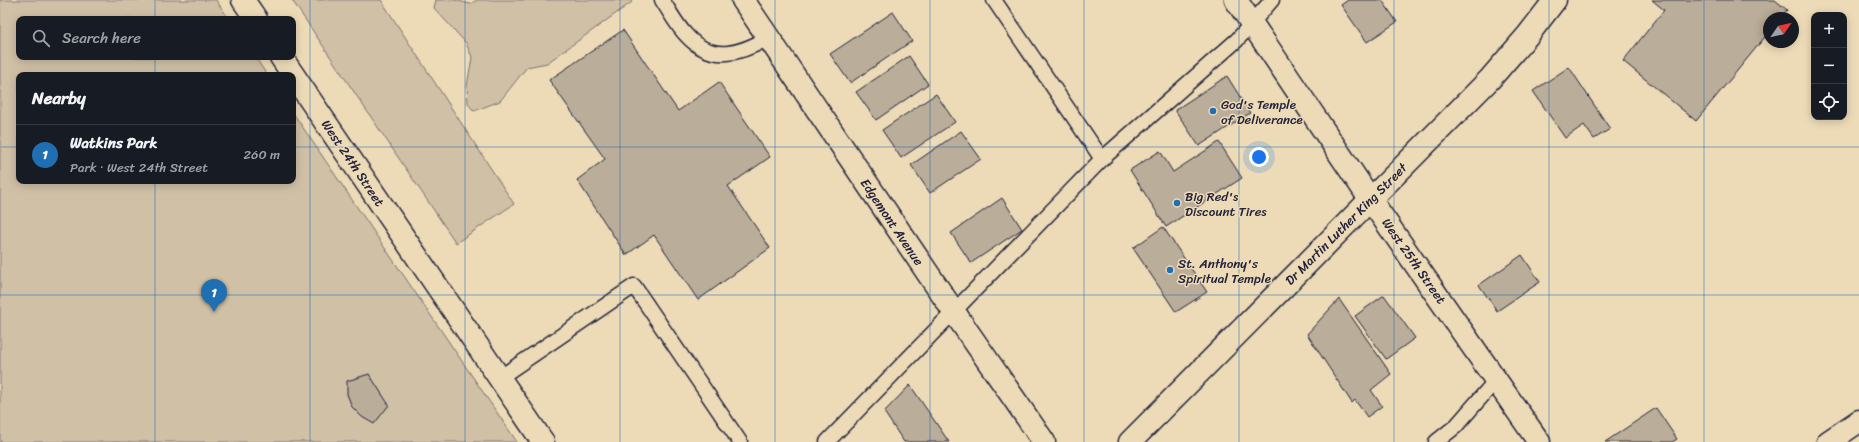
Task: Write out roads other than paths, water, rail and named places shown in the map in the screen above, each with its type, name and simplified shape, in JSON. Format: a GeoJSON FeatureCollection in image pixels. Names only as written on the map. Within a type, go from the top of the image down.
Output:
{"type":"FeatureCollection","features":[{"type":"Feature","properties":{"kind":"street"},"geometry":{"type":"LineString","coordinates":[[243,0],[254,16]]}},
{"type":"Feature","properties":{"kind":"street","name":"Edgemont Avenue"},"geometry":{"type":"LineString","coordinates":[[743,0],[954,312],[1044,442]]}},
{"type":"Feature","properties":{"kind":"street","name":"West 25th Street"},"geometry":{"type":"LineString","coordinates":[[1236,0],[1370,199],[1497,379],[1539,442]]}},
{"type":"Feature","properties":{"kind":"street","name":"Dr Martin Luther King Street"},"geometry":{"type":"LineString","coordinates":[[1130,442],[1490,79],[1528,35],[1555,0]]}},
{"type":"Feature","properties":{"kind":"street","name":"West 24th Street"},"geometry":{"type":"LineString","coordinates":[[283,60],[291,72]]}},
{"type":"Feature","properties":{"kind":"street","name":"West 24th Street"},"geometry":{"type":"LineString","coordinates":[[296,79],[542,442]]}},
{"type":"Feature","properties":{"kind":"street"},"geometry":{"type":"LineString","coordinates":[[1828,442],[1859,421]]}},
{"type":"Feature","properties":{"kind":"lane"},"geometry":{"type":"LineString","coordinates":[[662,0],[687,36],[708,52],[722,54],[748,50],[768,38]]}},
{"type":"Feature","properties":{"kind":"lane"},"geometry":{"type":"LineString","coordinates":[[994,0],[1102,159]]}},
{"type":"Feature","properties":{"kind":"lane"},"geometry":{"type":"LineString","coordinates":[[827,442],[967,300],[1102,159],[1252,24],[1272,0]]}},
{"type":"Feature","properties":{"kind":"lane"},"geometry":{"type":"LineString","coordinates":[[499,378],[634,286],[740,442]]}},
{"type":"Feature","properties":{"kind":"lane"},"geometry":{"type":"LineString","coordinates":[[1436,442],[1456,426],[1497,379]]}},
{"type":"Feature","properties":{"kind":"place","name":"God's Temple of Deliverance"},"geometry":{"type":"Point","coordinates":[1213,111]}},
{"type":"Feature","properties":{"kind":"place","name":"Big Red's Discount Tires"},"geometry":{"type":"Point","coordinates":[1177,203]}},
{"type":"Feature","properties":{"kind":"place","name":"St. Anthony's Spiritual Temple"},"geometry":{"type":"Point","coordinates":[1170,270]}},
{"type":"Feature","properties":{"kind":"place","name":"Watkins Park"},"geometry":{"type":"Point","coordinates":[214,312]}}]}
